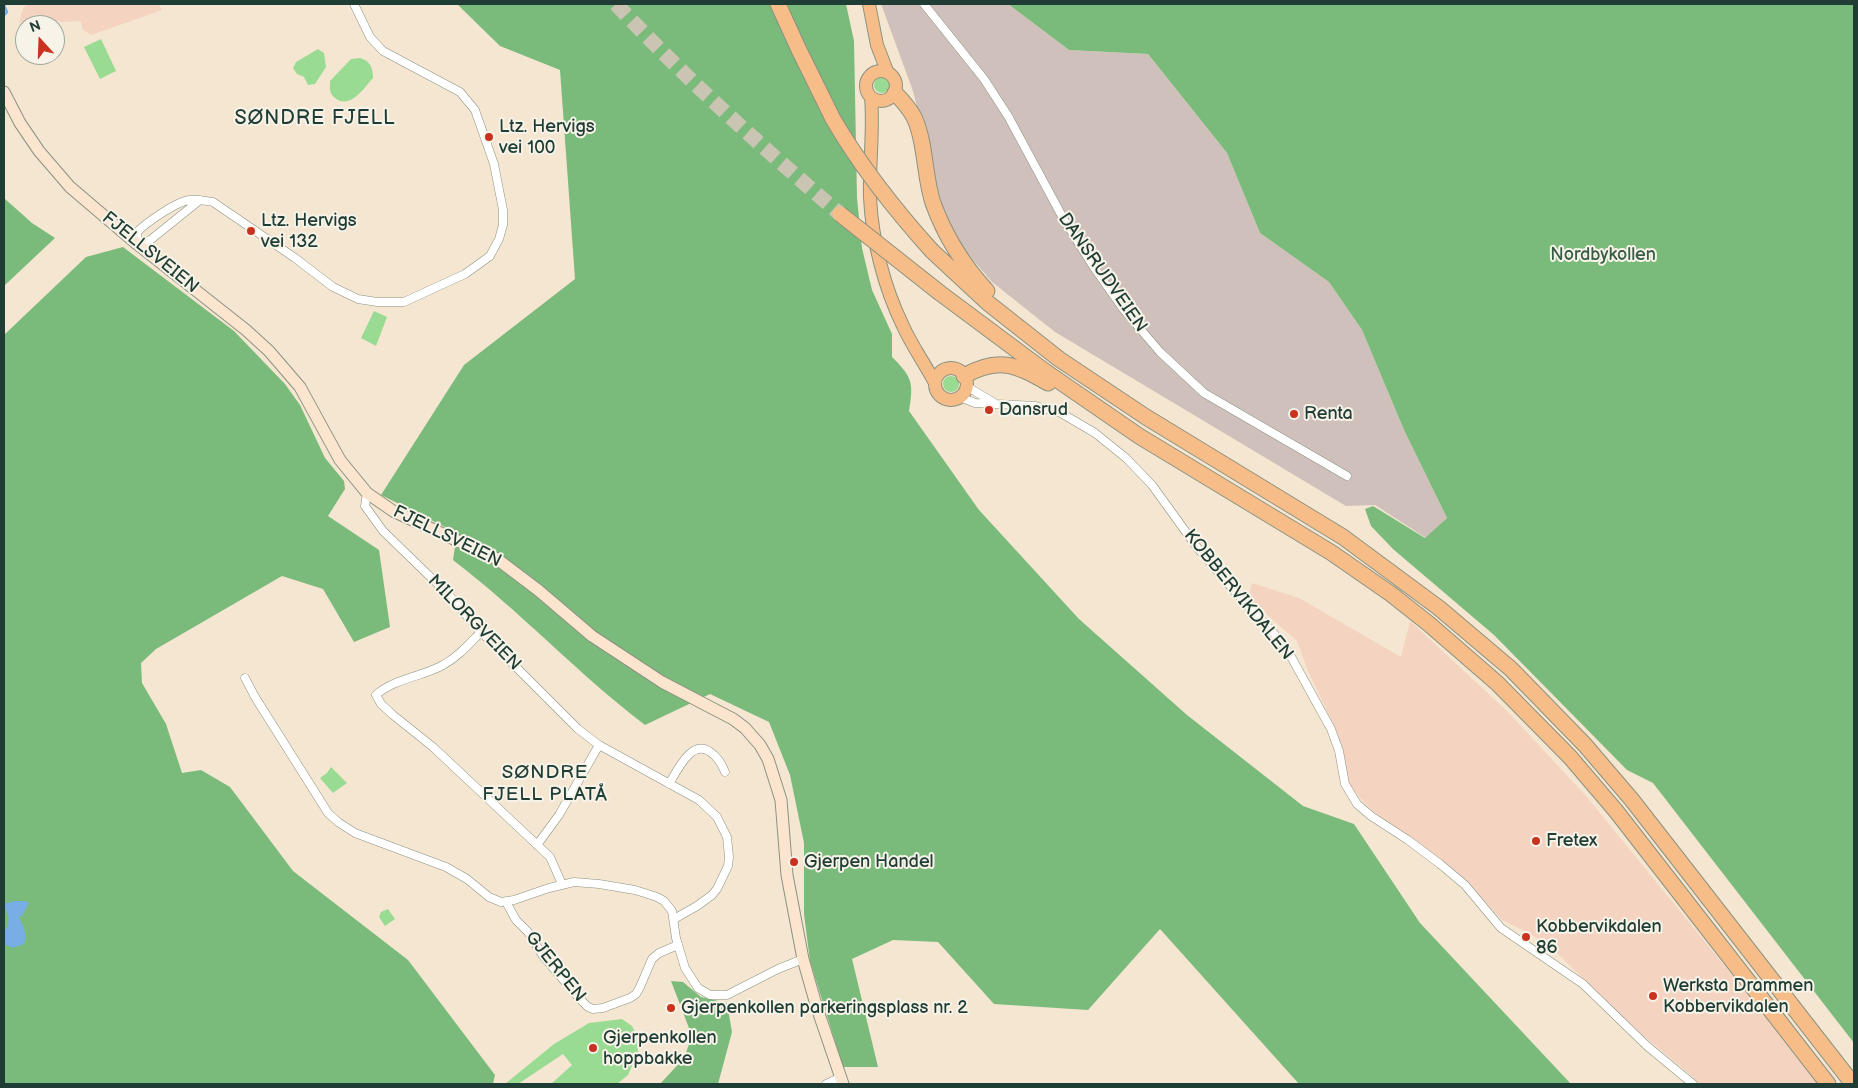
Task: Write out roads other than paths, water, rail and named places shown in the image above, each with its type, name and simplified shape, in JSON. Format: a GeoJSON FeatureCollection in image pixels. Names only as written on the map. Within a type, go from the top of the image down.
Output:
{"type":"FeatureCollection","features":[{"type":"Feature","properties":{"kind":"highway"},"geometry":{"type":"LineString","coordinates":[[778,4],[833,119],[847,142],[885,196],[932,251],[988,303],[1059,359],[1146,417],[1343,537],[1439,608],[1511,669],[1585,745],[1632,800],[1853,1084]]}},
{"type":"Feature","properties":{"kind":"highway"},"geometry":{"type":"LineString","coordinates":[[883,97],[909,109],[915,120],[933,202],[950,242],[975,278],[988,292],[1059,359]]}},
{"type":"Feature","properties":{"kind":"highway"},"geometry":{"type":"LineString","coordinates":[[840,214],[940,293],[1041,368],[1139,436],[1332,553],[1391,594],[1498,683],[1570,757],[1616,811],[1828,1084]]}},
{"type":"Feature","properties":{"kind":"highway"},"geometry":{"type":"LineString","coordinates":[[965,381],[990,365],[999,364],[1017,368],[1050,384],[1087,410],[1139,436]]}},
{"type":"Feature","properties":{"kind":"main road"},"geometry":{"type":"LineString","coordinates":[[869,4],[880,72]]}},
{"type":"Feature","properties":{"kind":"main road"},"geometry":{"type":"LineString","coordinates":[[880,72],[896,80],[897,88],[883,97],[873,131],[870,198],[879,253],[887,286],[898,316],[908,338],[935,383],[936,391],[943,398],[951,400],[960,397],[964,393],[965,381],[955,369],[944,370],[938,375],[935,383]]}},
{"type":"Feature","properties":{"kind":"main road"},"geometry":{"type":"LineString","coordinates":[[880,72],[869,77],[866,84],[867,91],[883,97]]}},
{"type":"Feature","properties":{"kind":"main road","name":"FJELLSVEIEN"},"geometry":{"type":"LineString","coordinates":[[4,92],[20,123],[48,163],[70,187],[136,244],[246,330],[269,351],[300,386],[340,460],[367,493],[393,511],[497,559],[531,585],[573,622],[614,651],[662,682],[733,719],[752,735],[768,759],[781,800],[787,875],[803,959],[817,1008],[842,1081]]}},
{"type":"Feature","properties":{"kind":"main road"},"geometry":{"type":"LineString","coordinates":[[921,357],[944,370]]}},
{"type":"Feature","properties":{"kind":"street"},"geometry":{"type":"LineString","coordinates":[[200,200],[149,241],[136,244],[137,232],[144,224],[186,200],[200,200],[213,202],[295,258],[333,287],[358,299],[378,302],[404,302],[465,274],[490,256],[500,239],[503,225],[503,210],[492,156],[475,110],[460,92],[383,51],[370,37],[354,4]]}},
{"type":"Feature","properties":{"kind":"street","name":"DANSRUDVEIEN"},"geometry":{"type":"LineString","coordinates":[[924,4],[984,79],[1008,116],[1063,218],[1124,310],[1160,352],[1204,393],[1347,476]]}},
{"type":"Feature","properties":{"kind":"street","name":"KOBBERVIKDALEN"},"geometry":{"type":"LineString","coordinates":[[965,381],[995,403]]}},
{"type":"Feature","properties":{"kind":"street","name":"KOBBERVIKDALEN"},"geometry":{"type":"LineString","coordinates":[[960,397],[975,402],[1036,406],[1061,413],[1082,424],[1109,444],[1140,472],[1156,490],[1208,561],[1272,631],[1289,653],[1331,729],[1339,752],[1345,784],[1357,804],[1370,816],[1408,840],[1440,864],[1465,885],[1501,928],[1583,984],[1647,1046],[1693,1084]]}},
{"type":"Feature","properties":{"kind":"street","name":"MILORGVEIEN"},"geometry":{"type":"LineString","coordinates":[[367,493],[364,506],[374,521],[447,593],[481,632],[578,730],[599,745],[699,800],[717,816],[725,831],[729,857],[728,866],[722,880],[712,895],[674,920]]}},
{"type":"Feature","properties":{"kind":"street"},"geometry":{"type":"LineString","coordinates":[[481,632],[455,658],[442,666],[383,689],[376,694],[382,704],[433,747],[550,857],[562,884]]}},
{"type":"Feature","properties":{"kind":"street"},"geometry":{"type":"LineString","coordinates":[[245,678],[322,805],[338,822],[355,833],[446,867],[463,876],[489,898],[496,901],[506,902],[574,882],[635,890],[657,897],[668,906],[674,920],[683,964],[691,980],[703,992],[718,996],[735,992],[778,969],[803,959]]}},
{"type":"Feature","properties":{"kind":"street"},"geometry":{"type":"LineString","coordinates":[[536,845],[559,815],[599,745]]}},
{"type":"Feature","properties":{"kind":"street"},"geometry":{"type":"LineString","coordinates":[[669,784],[680,766],[693,750],[698,748],[706,749],[717,756],[725,772]]}},
{"type":"Feature","properties":{"kind":"street","name":"GJERPEN"},"geometry":{"type":"LineString","coordinates":[[506,902],[516,920],[528,932],[543,956],[579,998],[588,1007],[593,1009],[603,1008],[636,994],[652,959],[659,953],[678,945]]}},
{"type":"Feature","properties":{"kind":"street"},"geometry":{"type":"LineString","coordinates":[[826,1084],[842,1081]]}},
{"type":"Feature","properties":{"kind":"water"},"geometry":{"type":"Polygon","coordinates":[[[16,901],[29,903],[19,918],[25,934],[24,944],[13,948],[4,944],[4,929],[7,928],[9,919],[4,907],[6,903],[16,901]]]}},
{"type":"Feature","properties":{"kind":"waterway"},"geometry":{"type":"LineString","coordinates":[[4,5],[7,12],[4,15]]}},
{"type":"Feature","properties":{"kind":"tunnel"},"geometry":{"type":"LineString","coordinates":[[616,4],[725,112],[840,214]]}},
{"type":"Feature","properties":{"kind":"place","name":"Ltz. Hervigs vei 100"},"geometry":{"type":"Point","coordinates":[489,137]}},
{"type":"Feature","properties":{"kind":"place","name":"Ltz. Hervigs vei 132"},"geometry":{"type":"Point","coordinates":[251,231]}},
{"type":"Feature","properties":{"kind":"place","name":"Dansrud"},"geometry":{"type":"Point","coordinates":[989,410]}},
{"type":"Feature","properties":{"kind":"place","name":"Renta"},"geometry":{"type":"Point","coordinates":[1294,414]}},
{"type":"Feature","properties":{"kind":"place","name":"Fretex"},"geometry":{"type":"Point","coordinates":[1536,841]}},
{"type":"Feature","properties":{"kind":"place","name":"Gjerpen Handel"},"geometry":{"type":"Point","coordinates":[794,862]}},
{"type":"Feature","properties":{"kind":"place","name":"Kobbervikdalen 86"},"geometry":{"type":"Point","coordinates":[1526,937]}},
{"type":"Feature","properties":{"kind":"place","name":"Werksta Drammen Kobbervikdalen"},"geometry":{"type":"Point","coordinates":[1653,996]}},
{"type":"Feature","properties":{"kind":"place","name":"Gjerpenkollen parkeringsplass nr. 2"},"geometry":{"type":"Point","coordinates":[671,1008]}},
{"type":"Feature","properties":{"kind":"place","name":"Gjerpenkollen hoppbakke"},"geometry":{"type":"Point","coordinates":[593,1048]}},
{"type":"Feature","properties":{"kind":"district","name":"SØNDRE FJELL"},"geometry":{"type":"Point","coordinates":[315,119]}},
{"type":"Feature","properties":{"kind":"district","name":"SØNDRE FJELL PLATÅ"},"geometry":{"type":"Point","coordinates":[545,784]}},
{"type":"Feature","properties":{"kind":"park label","name":"Nordbykollen"},"geometry":{"type":"Point","coordinates":[1603,255]}}]}
